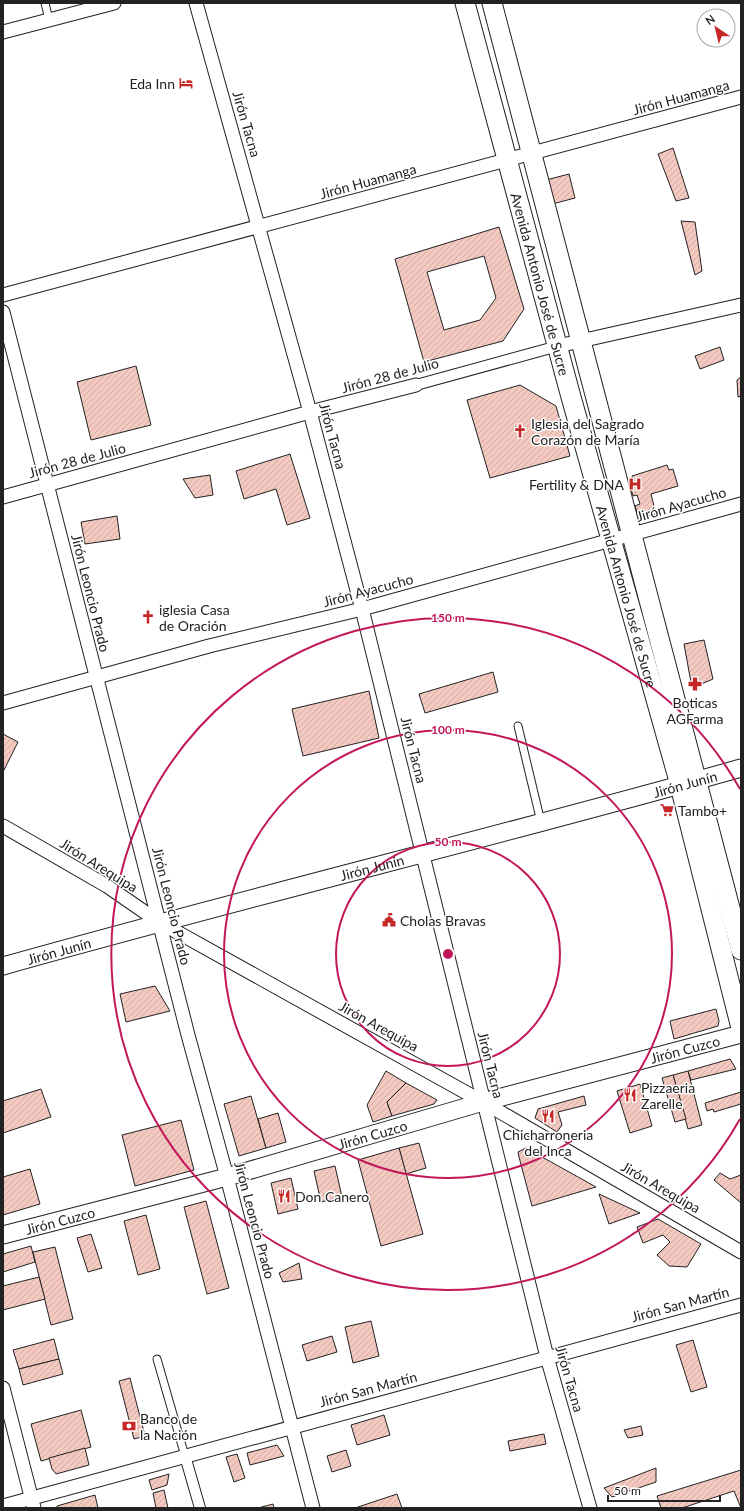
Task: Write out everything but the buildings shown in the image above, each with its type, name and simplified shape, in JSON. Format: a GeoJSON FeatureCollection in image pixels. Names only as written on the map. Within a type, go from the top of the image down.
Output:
{"type":"FeatureCollection","features":[{"type":"Feature","properties":{"kind":"main road","name":"Avenida Antonio José de Sucre"},"geometry":{"type":"LineString","coordinates":[[465,3],[679,785],[741,1028]]}},
{"type":"Feature","properties":{"kind":"main road","name":"Avenida Antonio José de Sucre"},"geometry":{"type":"LineString","coordinates":[[492,3],[741,950]]}},
{"type":"Feature","properties":{"kind":"street"},"geometry":{"type":"LineString","coordinates":[[3,32],[114,3]]}},
{"type":"Feature","properties":{"kind":"street","name":"Jirón Tacna"},"geometry":{"type":"LineString","coordinates":[[196,3],[310,412],[362,609],[547,1357],[590,1508]]}},
{"type":"Feature","properties":{"kind":"street","name":"Jirón Huamanga"},"geometry":{"type":"LineString","coordinates":[[3,295],[741,97]]}},
{"type":"Feature","properties":{"kind":"street","name":"Jirón 28 de Julio"},"geometry":{"type":"LineString","coordinates":[[3,497],[48,486],[310,412],[558,346],[741,305]]}},
{"type":"Feature","properties":{"kind":"street","name":"Jirón Leoncio Prado"},"geometry":{"type":"LineString","coordinates":[[3,312],[159,922],[227,1176],[313,1508]]}},
{"type":"Feature","properties":{"kind":"street","name":"Jirón Ayacucho"},"geometry":{"type":"LineString","coordinates":[[3,703],[209,646],[362,609],[741,504]]}},
{"type":"Feature","properties":{"kind":"street","name":"Jirón Junín"},"geometry":{"type":"LineString","coordinates":[[3,966],[159,922],[423,854],[741,768]]}},
{"type":"Feature","properties":{"kind":"street","name":"Jirón Arequipa"},"geometry":{"type":"LineString","coordinates":[[3,826],[107,886],[159,922],[483,1102],[741,1252]]}},
{"type":"Feature","properties":{"kind":"street","name":"Jirón Cuzco"},"geometry":{"type":"LineString","coordinates":[[3,1235],[227,1176],[483,1102],[741,1034]]}},
{"type":"Feature","properties":{"kind":"street","name":"Jirón San Martín"},"geometry":{"type":"LineString","coordinates":[[3,1506],[33,1503],[185,1456],[291,1426],[741,1305]]}},
{"type":"Feature","properties":{"kind":"street"},"geometry":{"type":"LineString","coordinates":[[3,1388],[33,1503]]}},
{"type":"Feature","properties":{"kind":"street"},"geometry":{"type":"LineString","coordinates":[[185,1456],[200,1508]]}},
{"type":"Feature","properties":{"kind":"lane"},"geometry":{"type":"LineString","coordinates":[[45,3],[49,20]]}},
{"type":"Feature","properties":{"kind":"lane"},"geometry":{"type":"LineString","coordinates":[[518,726],[542,822]]}},
{"type":"Feature","properties":{"kind":"lane"},"geometry":{"type":"LineString","coordinates":[[157,1359],[185,1456]]}},
{"type":"Feature","properties":{"kind":"place","name":"Eda Inn"},"geometry":{"type":"Point","coordinates":[186,83]}},
{"type":"Feature","properties":{"kind":"place","name":"Iglesia del Sagrado Corazón de María"},"geometry":{"type":"Point","coordinates":[520,431]}},
{"type":"Feature","properties":{"kind":"place","name":"Fertility & DNA"},"geometry":{"type":"Point","coordinates":[635,484]}},
{"type":"Feature","properties":{"kind":"place","name":"iglesia Casa de Oración"},"geometry":{"type":"Point","coordinates":[148,617]}},
{"type":"Feature","properties":{"kind":"place","name":"Boticas AGFarma"},"geometry":{"type":"Point","coordinates":[695,684]}},
{"type":"Feature","properties":{"kind":"place","name":"Tambo+"},"geometry":{"type":"Point","coordinates":[667,810]}},
{"type":"Feature","properties":{"kind":"place","name":"Cholas Bravas"},"geometry":{"type":"Point","coordinates":[389,920]}},
{"type":"Feature","properties":{"kind":"place","name":"Pizzaeria Zarelle"},"geometry":{"type":"Point","coordinates":[630,1095]}},
{"type":"Feature","properties":{"kind":"place","name":"Chicharroneria del Inca"},"geometry":{"type":"Point","coordinates":[548,1116]}},
{"type":"Feature","properties":{"kind":"place","name":"Don Canero"},"geometry":{"type":"Point","coordinates":[284,1196]}},
{"type":"Feature","properties":{"kind":"place","name":"Banco de la Nación"},"geometry":{"type":"Point","coordinates":[129,1426]}}]}
